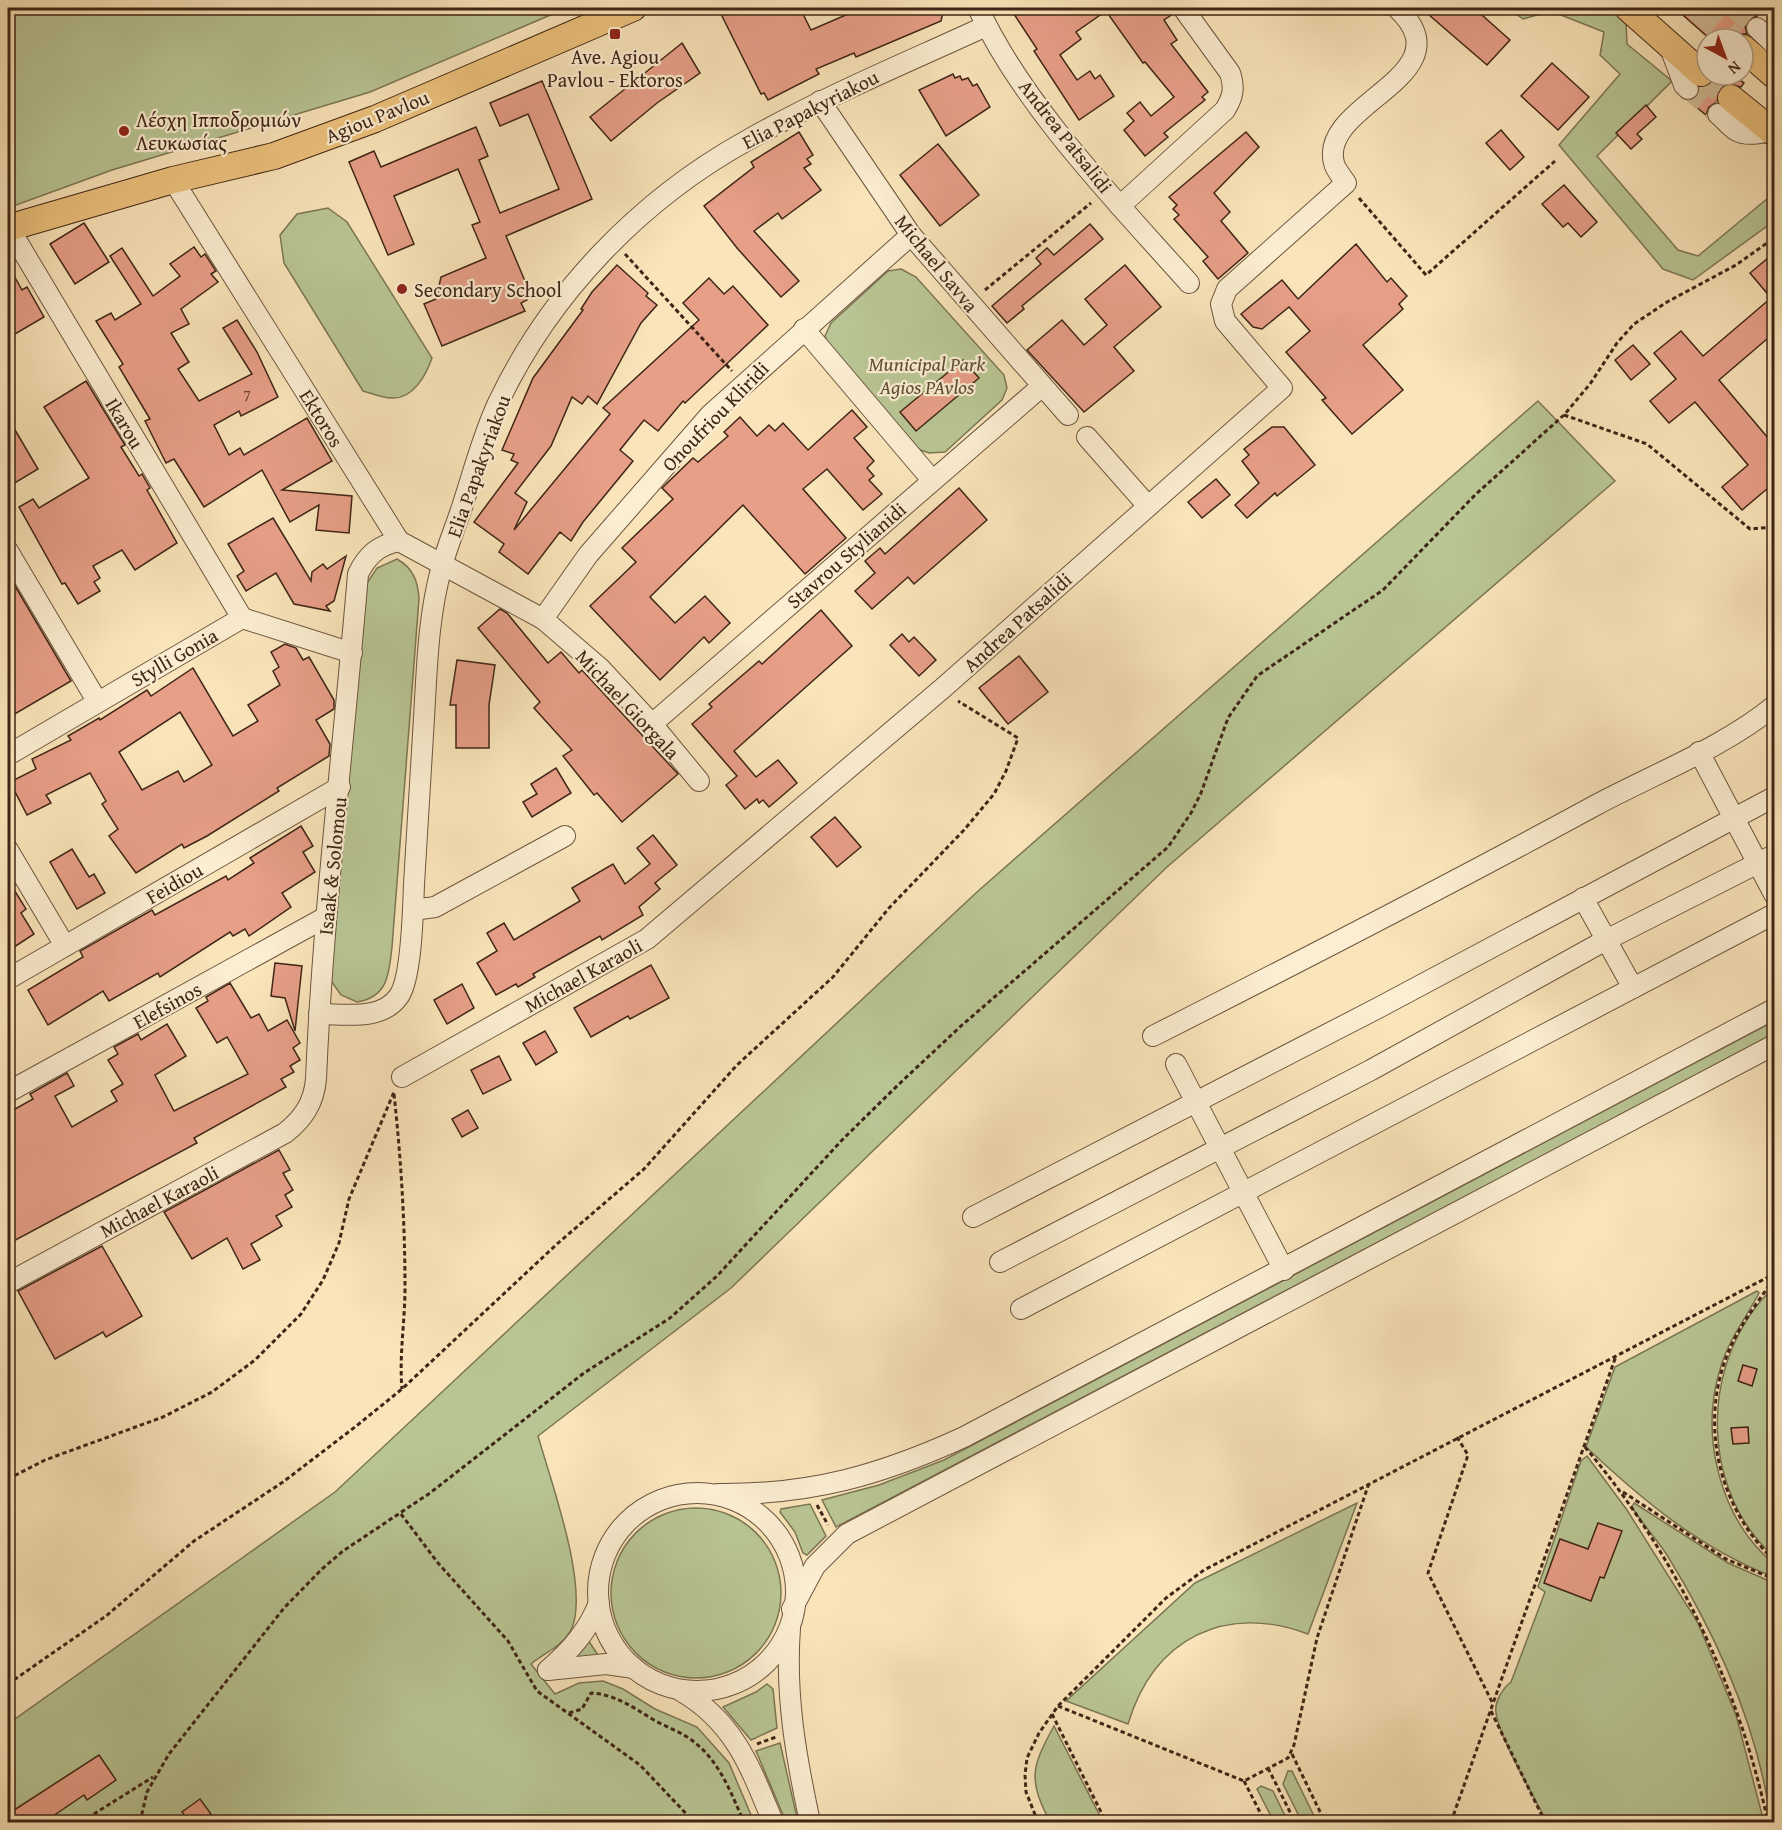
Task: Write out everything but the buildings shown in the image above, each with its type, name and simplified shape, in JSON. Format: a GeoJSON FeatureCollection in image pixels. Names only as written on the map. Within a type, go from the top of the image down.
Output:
{"type":"FeatureCollection","features":[{"type":"Feature","properties":{"kind":"main road","name":"Agiou Pavlou"},"geometry":{"type":"LineString","coordinates":[[8,228],[173,180],[274,156],[375,119],[633,8]]}},
{"type":"Feature","properties":{"kind":"main road"},"geometry":{"type":"LineString","coordinates":[[1633,9],[1668,44],[1695,81]]}},
{"type":"Feature","properties":{"kind":"main road"},"geometry":{"type":"LineString","coordinates":[[1755,46],[1774,75]]}},
{"type":"Feature","properties":{"kind":"main road"},"geometry":{"type":"LineString","coordinates":[[1725,106],[1773,130]]}},
{"type":"Feature","properties":{"kind":"street","name":"Andrea Patsalidi"},"geometry":{"type":"LineString","coordinates":[[978,8],[986,26],[1045,117],[1189,283]]}},
{"type":"Feature","properties":{"kind":"street"},"geometry":{"type":"LineString","coordinates":[[1120,206],[1226,110],[1232,98],[1234,85],[1230,74],[1183,8]]}},
{"type":"Feature","properties":{"kind":"street"},"geometry":{"type":"LineString","coordinates":[[1346,183],[1333,162],[1335,141],[1345,126],[1404,72],[1418,44],[1413,22],[1397,8]]}},
{"type":"Feature","properties":{"kind":"street","name":"Elia Papakyriakou"},"geometry":{"type":"LineString","coordinates":[[319,1014],[373,1014],[384,1010],[400,995],[406,977],[413,910],[428,651],[442,564],[487,430],[511,379],[555,305],[614,242],[662,197],[704,167],[745,141],[820,101],[986,26]]}},
{"type":"Feature","properties":{"kind":"street"},"geometry":{"type":"LineString","coordinates":[[1755,39],[1774,44]]}},
{"type":"Feature","properties":{"kind":"street","name":"Michael Savva"},"geometry":{"type":"LineString","coordinates":[[820,101],[911,235],[1041,387],[1068,415]]}},
{"type":"Feature","properties":{"kind":"street","name":"Ektoros"},"geometry":{"type":"LineString","coordinates":[[173,180],[399,541]]}},
{"type":"Feature","properties":{"kind":"street","name":"Andrea Patsalidi"},"geometry":{"type":"LineString","coordinates":[[751,853],[943,688],[1147,505],[1282,388],[1224,321],[1221,304],[1227,290],[1346,183]]}},
{"type":"Feature","properties":{"kind":"street","name":"Ikarou"},"geometry":{"type":"LineString","coordinates":[[8,228],[242,618]]}},
{"type":"Feature","properties":{"kind":"street","name":"Onoufriou Kliridi"},"geometry":{"type":"LineString","coordinates":[[543,619],[588,555],[710,415],[911,235]]}},
{"type":"Feature","properties":{"kind":"street"},"geometry":{"type":"LineString","coordinates":[[804,329],[932,480]]}},
{"type":"Feature","properties":{"kind":"street","name":"Stavrou Stylianidi"},"geometry":{"type":"LineString","coordinates":[[652,724],[1041,387]]}},
{"type":"Feature","properties":{"kind":"street"},"geometry":{"type":"LineString","coordinates":[[1087,437],[1147,505]]}},
{"type":"Feature","properties":{"kind":"street"},"geometry":{"type":"LineString","coordinates":[[242,618],[352,653],[358,574],[364,562],[374,551],[399,541]]}},
{"type":"Feature","properties":{"kind":"street","name":"Michael Giorgala"},"geometry":{"type":"LineString","coordinates":[[399,541],[543,619],[600,668],[652,724],[699,781]]}},
{"type":"Feature","properties":{"kind":"street"},"geometry":{"type":"LineString","coordinates":[[8,550],[97,701]]}},
{"type":"Feature","properties":{"kind":"street","name":"Stylli Gonia"},"geometry":{"type":"LineString","coordinates":[[8,755],[242,618]]}},
{"type":"Feature","properties":{"kind":"street","name":"Isaak & Solomou"},"geometry":{"type":"LineString","coordinates":[[316,1079],[326,917],[352,653]]}},
{"type":"Feature","properties":{"kind":"street"},"geometry":{"type":"LineString","coordinates":[[1153,1036],[1443,888],[1699,752],[1749,724],[1774,706]]}},
{"type":"Feature","properties":{"kind":"street"},"geometry":{"type":"LineString","coordinates":[[1699,752],[1734,817],[1767,859],[1774,894]]}},
{"type":"Feature","properties":{"kind":"street","name":"Feidiou"},"geometry":{"type":"LineString","coordinates":[[8,979],[340,787]]}},
{"type":"Feature","properties":{"kind":"street"},"geometry":{"type":"LineString","coordinates":[[974,1217],[1378,1008],[1774,797]]}},
{"type":"Feature","properties":{"kind":"street"},"geometry":{"type":"LineString","coordinates":[[413,910],[435,907],[565,836]]}},
{"type":"Feature","properties":{"kind":"street"},"geometry":{"type":"LineString","coordinates":[[8,850],[65,946]]}},
{"type":"Feature","properties":{"kind":"street","name":"Michael Karaoli"},"geometry":{"type":"LineString","coordinates":[[398,1085],[647,939],[751,853]]}},
{"type":"Feature","properties":{"kind":"street"},"geometry":{"type":"LineString","coordinates":[[1000,1262],[1371,1070],[1606,940],[1767,859]]}},
{"type":"Feature","properties":{"kind":"street"},"geometry":{"type":"LineString","coordinates":[[1583,898],[1633,988]]}},
{"type":"Feature","properties":{"kind":"street"},"geometry":{"type":"LineString","coordinates":[[1021,1309],[1774,914]]}},
{"type":"Feature","properties":{"kind":"street","name":"Elefsinos"},"geometry":{"type":"LineString","coordinates":[[8,1092],[326,917]]}},
{"type":"Feature","properties":{"kind":"street"},"geometry":{"type":"LineString","coordinates":[[1774,1009],[1284,1270],[964,1437],[907,1463],[824,1485],[757,1494],[678,1496],[646,1507],[622,1527],[605,1555],[600,1571],[601,1623],[608,1637],[634,1668],[651,1681],[681,1691],[711,1691],[750,1677],[772,1656],[781,1642],[792,1610],[815,1566],[847,1534],[1774,1045]]}},
{"type":"Feature","properties":{"kind":"street"},"geometry":{"type":"LineString","coordinates":[[1176,1064],[1284,1270]]}},
{"type":"Feature","properties":{"kind":"street","name":"Michael Karaoli"},"geometry":{"type":"LineString","coordinates":[[8,1283],[285,1133],[309,1107],[315,1093],[316,1079]]}},
{"type":"Feature","properties":{"kind":"street"},"geometry":{"type":"LineString","coordinates":[[718,1494],[748,1504],[779,1536],[790,1561],[794,1593],[788,1676],[792,1735],[810,1822]]}},
{"type":"Feature","properties":{"kind":"street"},"geometry":{"type":"LineString","coordinates":[[599,1603],[580,1637],[548,1671],[606,1664],[634,1668]]}},
{"type":"Feature","properties":{"kind":"street"},"geometry":{"type":"LineString","coordinates":[[681,1691],[711,1714],[737,1741],[773,1822]]}},
{"type":"Feature","properties":{"kind":"path"},"geometry":{"type":"LineString","coordinates":[[1346,183],[1426,274],[1555,161]]}},
{"type":"Feature","properties":{"kind":"path"},"geometry":{"type":"LineString","coordinates":[[969,302],[1107,190]]}},
{"type":"Feature","properties":{"kind":"path"},"geometry":{"type":"LineString","coordinates":[[140,1822],[143,1805],[154,1776],[284,1608],[322,1569],[343,1551],[430,1493],[584,1373],[645,1336],[678,1312],[717,1276],[842,1140],[898,1085],[961,1026],[1162,853],[1191,813],[1228,718],[1257,676],[1383,590],[1476,494],[1564,415],[1590,384],[1617,343],[1634,324],[1667,302],[1736,265],[1774,238]]}},
{"type":"Feature","properties":{"kind":"path"},"geometry":{"type":"LineString","coordinates":[[614,242],[743,384]]}},
{"type":"Feature","properties":{"kind":"path"},"geometry":{"type":"LineString","coordinates":[[1564,415],[1647,444],[1750,529],[1774,527]]}},
{"type":"Feature","properties":{"kind":"path"},"geometry":{"type":"LineString","coordinates":[[8,1683],[106,1616],[194,1541],[283,1482],[402,1389],[557,1244],[644,1169],[737,1065],[833,977],[883,915],[925,873],[994,794],[1006,771],[1018,738],[951,697],[943,688]]}},
{"type":"Feature","properties":{"kind":"path"},"geometry":{"type":"LineString","coordinates":[[398,1085],[403,1180],[405,1315],[400,1362],[402,1389]]}},
{"type":"Feature","properties":{"kind":"path"},"geometry":{"type":"LineString","coordinates":[[8,1479],[45,1460],[162,1417],[212,1392],[255,1360],[294,1322],[323,1280],[339,1243],[350,1199],[398,1085]]}},
{"type":"Feature","properties":{"kind":"path"},"geometry":{"type":"LineString","coordinates":[[1038,1822],[1026,1792],[1025,1775],[1032,1745],[1058,1706],[1166,1598],[1204,1570],[1457,1437],[1774,1276]]}},
{"type":"Feature","properties":{"kind":"path"},"geometry":{"type":"LineString","coordinates":[[1774,1276],[1735,1337],[1726,1359],[1719,1382],[1715,1426],[1720,1470],[1734,1508],[1755,1540],[1774,1560]]}},
{"type":"Feature","properties":{"kind":"path"},"geometry":{"type":"LineString","coordinates":[[1451,1822],[1616,1355]]}},
{"type":"Feature","properties":{"kind":"path"},"geometry":{"type":"LineString","coordinates":[[1457,1437],[1468,1455],[1428,1573],[1493,1704]]}},
{"type":"Feature","properties":{"kind":"path"},"geometry":{"type":"LineString","coordinates":[[1585,1447],[1622,1491],[1702,1624],[1742,1720],[1768,1822]]}},
{"type":"Feature","properties":{"kind":"path"},"geometry":{"type":"LineString","coordinates":[[1244,1781],[1288,1758],[1292,1753],[1317,1638],[1369,1483]]}},
{"type":"Feature","properties":{"kind":"path"},"geometry":{"type":"LineString","coordinates":[[1622,1491],[1726,1559],[1774,1579]]}},
{"type":"Feature","properties":{"kind":"path"},"geometry":{"type":"LineString","coordinates":[[815,1500],[831,1531]]}},
{"type":"Feature","properties":{"kind":"path"},"geometry":{"type":"LineString","coordinates":[[568,1714],[582,1710],[591,1693],[605,1694],[631,1704],[654,1720],[678,1731],[702,1748],[713,1760],[722,1773],[744,1822]]}},
{"type":"Feature","properties":{"kind":"path"},"geometry":{"type":"LineString","coordinates":[[1058,1706],[1244,1781],[1265,1822]]}},
{"type":"Feature","properties":{"kind":"path"},"geometry":{"type":"LineString","coordinates":[[1491,1712],[1545,1822]]}},
{"type":"Feature","properties":{"kind":"path"},"geometry":{"type":"LineString","coordinates":[[1052,1714],[1106,1822]]}},
{"type":"Feature","properties":{"kind":"path"},"geometry":{"type":"LineString","coordinates":[[754,1745],[778,1737]]}},
{"type":"Feature","properties":{"kind":"path"},"geometry":{"type":"LineString","coordinates":[[1292,1753],[1325,1822]]}},
{"type":"Feature","properties":{"kind":"path"},"geometry":{"type":"LineString","coordinates":[[1268,1768],[1294,1822]]}},
{"type":"Feature","properties":{"kind":"path"},"geometry":{"type":"LineString","coordinates":[[81,1822],[154,1776]]}},
{"type":"Feature","properties":{"kind":"green space","name":"Λέσχη Ιπποδρομιών Λευκωσίας"},"geometry":{"type":"Polygon","coordinates":[[[8,8],[567,8],[370,92],[112,170],[8,208],[8,8]]]}},
{"type":"Feature","properties":{"kind":"green space"},"geometry":{"type":"Polygon","coordinates":[[[1508,8],[1612,8],[1626,21],[1627,44],[1672,81],[1597,156],[1678,250],[1698,256],[1774,193],[1774,221],[1693,280],[1663,269],[1559,145],[1620,74],[1600,55],[1604,32],[1551,11],[1523,19],[1508,8]]]}},
{"type":"Feature","properties":{"kind":"green space"},"geometry":{"type":"Polygon","coordinates":[[[328,208],[347,222],[432,358],[418,385],[399,398],[388,398],[363,391],[284,263],[280,235],[297,214],[328,208]]]}},
{"type":"Feature","properties":{"kind":"green space","name":"Municipal Park Agios PAvlos"},"geometry":{"type":"Polygon","coordinates":[[[901,269],[916,277],[1004,375],[1007,388],[1002,400],[945,452],[929,453],[915,448],[830,349],[825,336],[831,323],[888,271],[901,269]]]}},
{"type":"Feature","properties":{"kind":"green space"},"geometry":{"type":"Polygon","coordinates":[[[1538,401],[1615,481],[1167,867],[731,1288],[538,1436],[567,1536],[576,1591],[575,1614],[570,1632],[557,1646],[531,1664],[555,1694],[579,1683],[603,1681],[623,1689],[655,1709],[697,1727],[729,1763],[754,1822],[8,1822],[8,1724],[335,1492],[977,892],[1538,401]]]}},
{"type":"Feature","properties":{"kind":"green space"},"geometry":{"type":"Polygon","coordinates":[[[397,559],[414,576],[419,599],[392,947],[388,975],[381,990],[357,1002],[341,995],[329,978],[367,583],[377,568],[397,559]]]}},
{"type":"Feature","properties":{"kind":"green space"},"geometry":{"type":"Polygon","coordinates":[[[1774,1021],[1774,1034],[836,1527],[822,1500],[879,1485],[944,1460],[1774,1021]]]}},
{"type":"Feature","properties":{"kind":"green space"},"geometry":{"type":"Polygon","coordinates":[[[1774,1287],[1774,1557],[1749,1528],[1731,1496],[1721,1460],[1717,1423],[1721,1385],[1732,1349],[1749,1316],[1774,1287]]]}},
{"type":"Feature","properties":{"kind":"green space"},"geometry":{"type":"Polygon","coordinates":[[[1757,1291],[1759,1293],[1724,1356],[1715,1392],[1712,1419],[1719,1473],[1727,1499],[1739,1523],[1755,1545],[1774,1564],[1774,1577],[1722,1553],[1697,1538],[1651,1504],[1586,1447],[1615,1367],[1757,1291]]]}},
{"type":"Feature","properties":{"kind":"green space"},"geometry":{"type":"Polygon","coordinates":[[[1587,1456],[1627,1510],[1698,1623],[1736,1715],[1764,1822],[1547,1822],[1510,1752],[1499,1724],[1496,1704],[1502,1692],[1511,1682],[1545,1592],[1538,1587],[1581,1461],[1587,1456]]]}},
{"type":"Feature","properties":{"kind":"green space"},"geometry":{"type":"Polygon","coordinates":[[[1357,1503],[1308,1634],[1278,1625],[1249,1623],[1221,1626],[1197,1635],[1174,1650],[1155,1669],[1140,1694],[1128,1724],[1066,1701],[1195,1583],[1357,1503]]]}},
{"type":"Feature","properties":{"kind":"green space"},"geometry":{"type":"Polygon","coordinates":[[[1634,1503],[1728,1563],[1774,1583],[1774,1822],[1771,1822],[1756,1752],[1733,1683],[1703,1618],[1667,1555],[1632,1507],[1634,1503]]]}},
{"type":"Feature","properties":{"kind":"green space"},"geometry":{"type":"Polygon","coordinates":[[[810,1504],[826,1536],[807,1555],[803,1553],[795,1532],[780,1512],[781,1509],[810,1504]]]}},
{"type":"Feature","properties":{"kind":"green space"},"geometry":{"type":"Polygon","coordinates":[[[696,1508],[713,1509],[729,1514],[756,1533],[775,1560],[780,1576],[780,1610],[775,1626],[756,1653],[729,1672],[713,1677],[696,1678],[679,1677],[663,1672],[636,1653],[617,1626],[612,1610],[611,1593],[612,1576],[617,1560],[636,1533],[663,1514],[679,1509],[696,1508]]]}},
{"type":"Feature","properties":{"kind":"green space"},"geometry":{"type":"Polygon","coordinates":[[[588,1640],[600,1658],[565,1662],[588,1640]]]}},
{"type":"Feature","properties":{"kind":"green space"},"geometry":{"type":"Polygon","coordinates":[[[767,1684],[773,1689],[777,1728],[751,1740],[723,1707],[756,1692],[767,1684]]]}},
{"type":"Feature","properties":{"kind":"green space"},"geometry":{"type":"Polygon","coordinates":[[[1054,1726],[1103,1822],[1050,1822],[1038,1795],[1035,1774],[1037,1763],[1054,1726]]]}},
{"type":"Feature","properties":{"kind":"green space"},"geometry":{"type":"Polygon","coordinates":[[[780,1743],[798,1822],[786,1822],[756,1751],[780,1743]]]}},
{"type":"Feature","properties":{"kind":"green space"},"geometry":{"type":"Polygon","coordinates":[[[1288,1771],[1292,1771],[1317,1822],[1302,1822],[1283,1784],[1288,1771]]]}},
{"type":"Feature","properties":{"kind":"green space"},"geometry":{"type":"Polygon","coordinates":[[[1261,1786],[1273,1791],[1288,1822],[1274,1822],[1257,1789],[1261,1786]]]}},
{"type":"Feature","properties":{"kind":"tunnel"},"geometry":{"type":"LineString","coordinates":[[1697,8],[1719,27]]}},
{"type":"Feature","properties":{"kind":"tunnel"},"geometry":{"type":"LineString","coordinates":[[1734,8],[1757,28]]}},
{"type":"Feature","properties":{"kind":"tunnel"},"geometry":{"type":"LineString","coordinates":[[1718,87],[1731,98]]}},
{"type":"Feature","properties":{"kind":"tunnel"},"geometry":{"type":"LineString","coordinates":[[1688,89],[1718,114]]}},
{"type":"Feature","properties":{"kind":"place","name":"Ave. Agiou Pavlou - Ektoros"},"geometry":{"type":"Point","coordinates":[615,34]}},
{"type":"Feature","properties":{"kind":"place","name":"Λέσχη Ιπποδρομιών Λευκωσίας"},"geometry":{"type":"Point","coordinates":[124,131]}},
{"type":"Feature","properties":{"kind":"place","name":"Secondary School"},"geometry":{"type":"Point","coordinates":[402,289]}}]}
